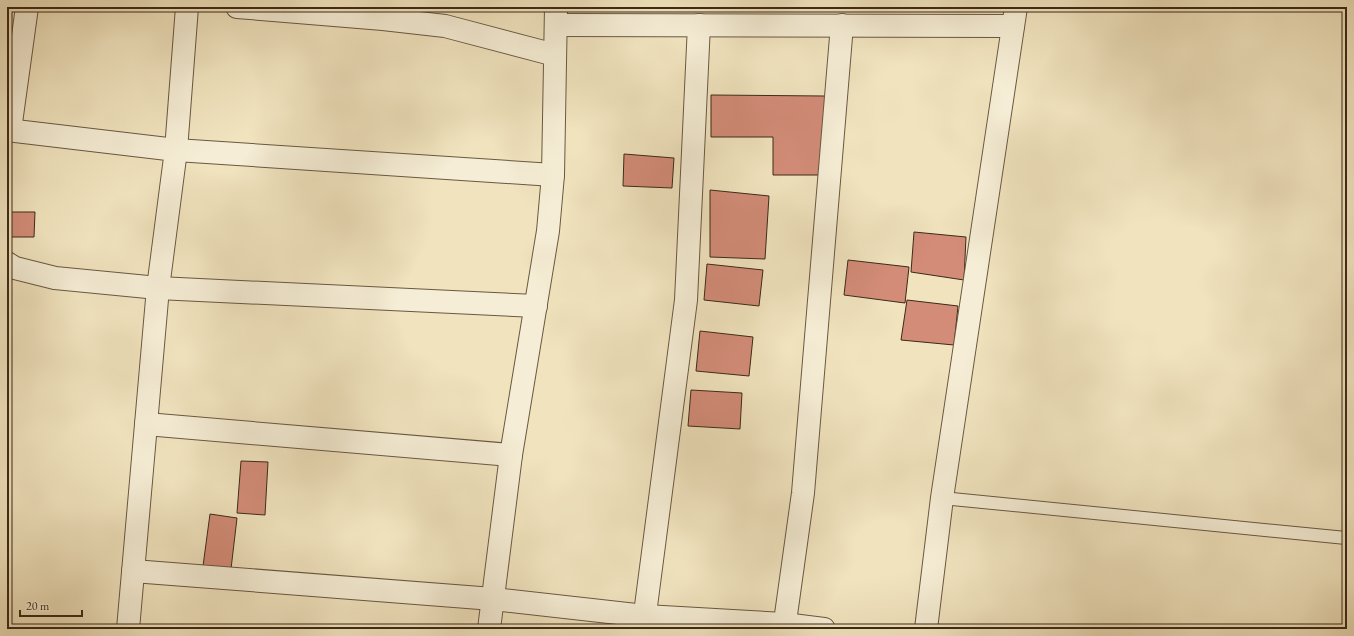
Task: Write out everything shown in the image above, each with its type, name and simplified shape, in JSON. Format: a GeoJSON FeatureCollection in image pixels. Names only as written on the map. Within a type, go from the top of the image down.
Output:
{"type":"FeatureCollection","features":[{"type":"Feature","properties":{"kind":"street"},"geometry":{"type":"LineString","coordinates":[[26,7],[8,130],[176,150],[553,175]]}},
{"type":"Feature","properties":{"kind":"street"},"geometry":{"type":"LineString","coordinates":[[128,629],[158,288],[176,150],[188,7]]}},
{"type":"Feature","properties":{"kind":"street"},"geometry":{"type":"LineString","coordinates":[[237,7],[383,19],[445,26],[555,55]]}},
{"type":"Feature","properties":{"kind":"street"},"geometry":{"type":"LineString","coordinates":[[489,629],[511,455],[548,231],[553,175],[556,16],[699,25],[842,26],[1014,16],[942,498],[926,629]]}},
{"type":"Feature","properties":{"kind":"street"},"geometry":{"type":"LineString","coordinates":[[644,622],[686,300],[699,25]]}},
{"type":"Feature","properties":{"kind":"street"},"geometry":{"type":"LineString","coordinates":[[784,626],[803,492],[842,26]]}},
{"type":"Feature","properties":{"kind":"street"},"geometry":{"type":"LineString","coordinates":[[7,263],[15,268],[55,278],[158,288],[536,306]]}},
{"type":"Feature","properties":{"kind":"street"},"geometry":{"type":"LineString","coordinates":[[146,424],[511,455]]}},
{"type":"Feature","properties":{"kind":"street"},"geometry":{"type":"LineString","coordinates":[[133,571],[492,599],[644,622],[784,626],[824,629]]}},
{"type":"Feature","properties":{"kind":"lane"},"geometry":{"type":"LineString","coordinates":[[942,498],[1346,538]]}},
{"type":"Feature","properties":{"kind":"building"},"geometry":{"type":"Polygon","coordinates":[[[711,95],[825,96],[825,175],[773,175],[773,137],[711,137],[711,95]]]}},
{"type":"Feature","properties":{"kind":"building"},"geometry":{"type":"Polygon","coordinates":[[[624,154],[674,158],[672,188],[623,186],[624,154]]]}},
{"type":"Feature","properties":{"kind":"building"},"geometry":{"type":"Polygon","coordinates":[[[710,190],[769,196],[765,259],[710,257],[710,190]]]}},
{"type":"Feature","properties":{"kind":"building"},"geometry":{"type":"Polygon","coordinates":[[[10,212],[35,212],[34,237],[10,237],[10,212]]]}},
{"type":"Feature","properties":{"kind":"building"},"geometry":{"type":"Polygon","coordinates":[[[914,232],[966,237],[964,280],[911,272],[914,232]]]}},
{"type":"Feature","properties":{"kind":"building"},"geometry":{"type":"Polygon","coordinates":[[[848,260],[909,267],[905,303],[844,295],[848,260]]]}},
{"type":"Feature","properties":{"kind":"building"},"geometry":{"type":"Polygon","coordinates":[[[707,264],[763,270],[759,306],[704,300],[707,264]]]}},
{"type":"Feature","properties":{"kind":"building"},"geometry":{"type":"Polygon","coordinates":[[[907,300],[958,306],[954,345],[901,340],[907,300]]]}},
{"type":"Feature","properties":{"kind":"building"},"geometry":{"type":"Polygon","coordinates":[[[700,331],[753,337],[749,376],[696,371],[700,331]]]}},
{"type":"Feature","properties":{"kind":"building"},"geometry":{"type":"Polygon","coordinates":[[[691,390],[742,393],[740,429],[688,426],[691,390]]]}},
{"type":"Feature","properties":{"kind":"building"},"geometry":{"type":"Polygon","coordinates":[[[241,461],[268,462],[265,515],[237,513],[241,461]]]}},
{"type":"Feature","properties":{"kind":"building"},"geometry":{"type":"Polygon","coordinates":[[[210,514],[237,518],[231,569],[203,566],[210,514]]]}}]}
